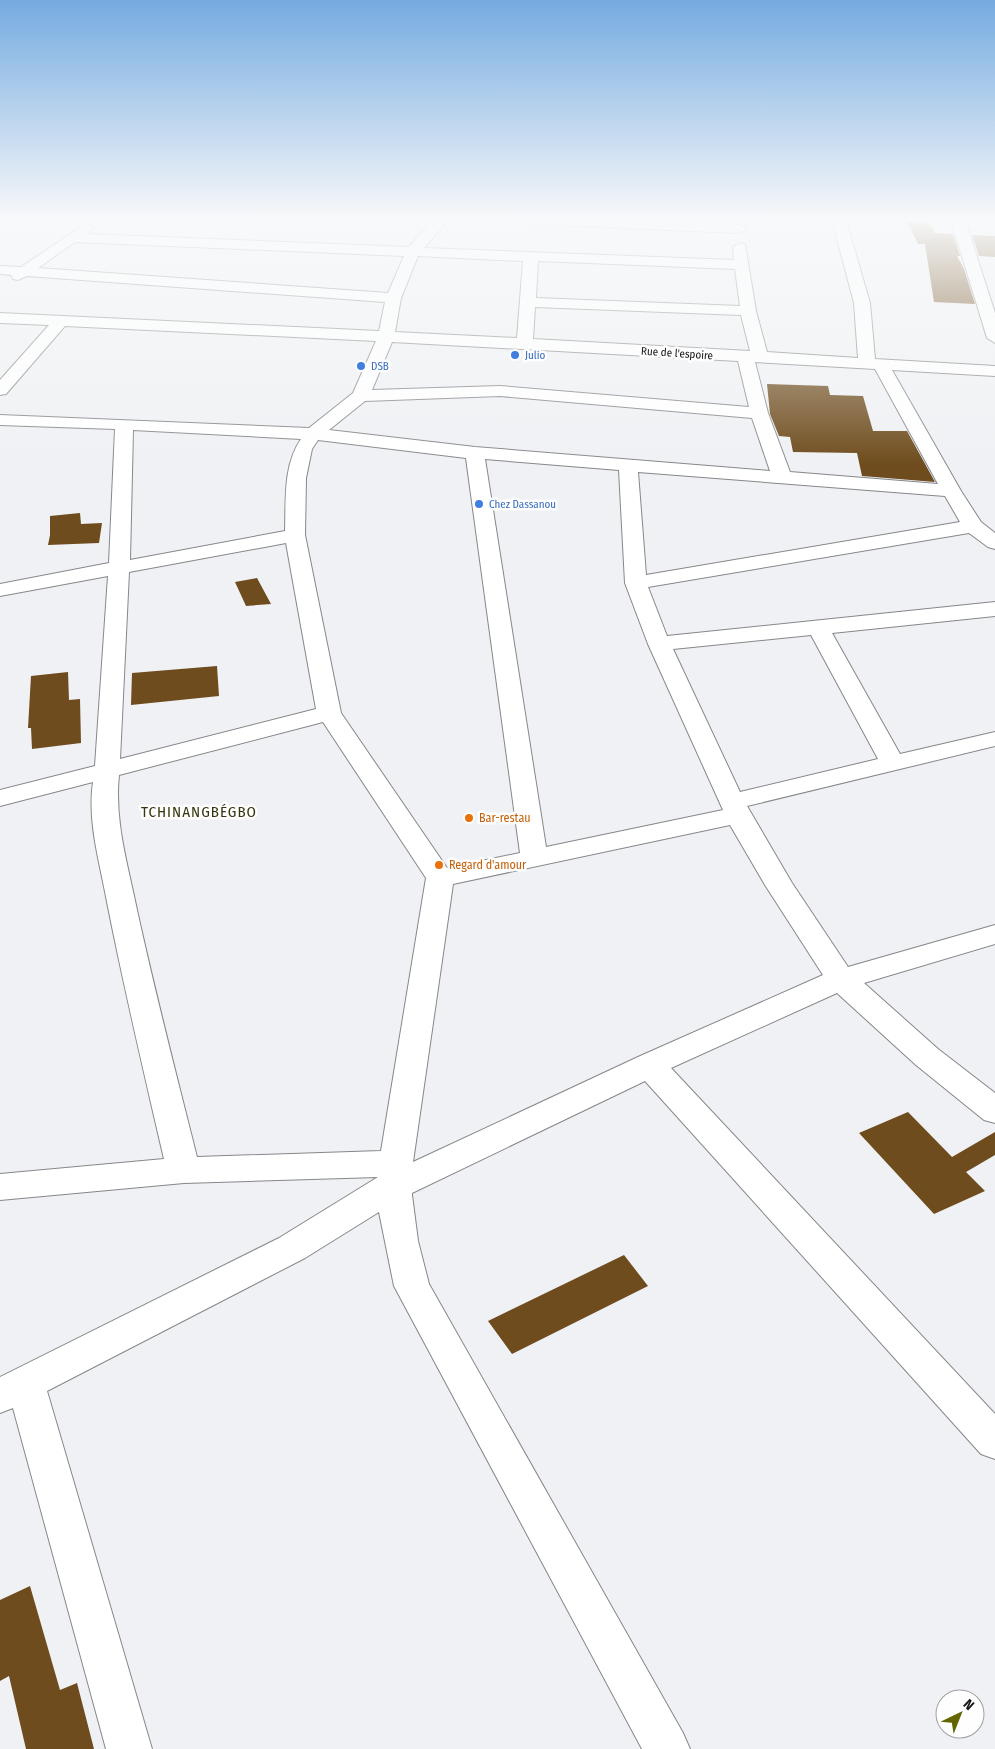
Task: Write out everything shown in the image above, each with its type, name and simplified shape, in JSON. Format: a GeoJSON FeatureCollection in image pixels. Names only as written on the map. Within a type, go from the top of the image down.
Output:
{"type":"FeatureCollection","features":[{"type":"Feature","properties":{"kind":"street"},"geometry":{"type":"LineString","coordinates":[[392,302],[386,337],[361,396],[313,434],[303,449],[296,478],[294,535],[329,713],[440,878],[395,1175],[397,1229],[412,1286],[667,1749]]}},
{"type":"Feature","properties":{"kind":"street"},"geometry":{"type":"LineString","coordinates":[[525,343],[527,302],[748,311]]}},
{"type":"Feature","properties":{"kind":"street"},"geometry":{"type":"LineString","coordinates":[[746,302],[759,412],[782,478]]}},
{"type":"Feature","properties":{"kind":"street"},"geometry":{"type":"LineString","coordinates":[[862,302],[874,364],[973,526],[995,543]]}},
{"type":"Feature","properties":{"kind":"street"},"geometry":{"type":"LineString","coordinates":[[984,302],[995,338]]}},
{"type":"Feature","properties":{"kind":"street","name":"Rue de l'espoire"},"geometry":{"type":"LineString","coordinates":[[0,318],[525,343],[995,371]]}},
{"type":"Feature","properties":{"kind":"street"},"geometry":{"type":"LineString","coordinates":[[0,390],[60,322]]}},
{"type":"Feature","properties":{"kind":"street"},"geometry":{"type":"LineString","coordinates":[[0,367],[19,368]]}},
{"type":"Feature","properties":{"kind":"street"},"geometry":{"type":"LineString","coordinates":[[361,396],[500,391],[759,412]]}},
{"type":"Feature","properties":{"kind":"street"},"geometry":{"type":"LineString","coordinates":[[0,420],[124,424],[313,434],[475,453],[951,491]]}},
{"type":"Feature","properties":{"kind":"street"},"geometry":{"type":"LineString","coordinates":[[124,424],[119,566],[107,769],[103,793],[106,824],[129,941],[184,1170]]}},
{"type":"Feature","properties":{"kind":"street"},"geometry":{"type":"LineString","coordinates":[[475,453],[534,856]]}},
{"type":"Feature","properties":{"kind":"street"},"geometry":{"type":"LineString","coordinates":[[628,466],[636,583],[659,644],[734,808],[779,885],[841,979],[926,1057],[995,1111]]}},
{"type":"Feature","properties":{"kind":"street"},"geometry":{"type":"LineString","coordinates":[[636,583],[973,526]]}},
{"type":"Feature","properties":{"kind":"street"},"geometry":{"type":"LineString","coordinates":[[0,590],[119,566],[294,535]]}},
{"type":"Feature","properties":{"kind":"street"},"geometry":{"type":"LineString","coordinates":[[659,644],[995,610]]}},
{"type":"Feature","properties":{"kind":"street"},"geometry":{"type":"LineString","coordinates":[[818,628],[892,763]]}},
{"type":"Feature","properties":{"kind":"street"},"geometry":{"type":"LineString","coordinates":[[0,798],[329,713]]}},
{"type":"Feature","properties":{"kind":"street"},"geometry":{"type":"LineString","coordinates":[[440,878],[734,808],[892,763],[995,739]]}},
{"type":"Feature","properties":{"kind":"street"},"geometry":{"type":"LineString","coordinates":[[129,1749],[13,1390],[292,1248],[395,1175],[841,979],[995,934]]}},
{"type":"Feature","properties":{"kind":"street"},"geometry":{"type":"LineString","coordinates":[[649,1064],[995,1441]]}},
{"type":"Feature","properties":{"kind":"street"},"geometry":{"type":"LineString","coordinates":[[0,1187],[184,1170],[395,1175]]}},
{"type":"Feature","properties":{"kind":"building"},"geometry":{"type":"Polygon","coordinates":[[[934,302],[974,302],[975,304],[934,302]]]}},
{"type":"Feature","properties":{"kind":"building"},"geometry":{"type":"Polygon","coordinates":[[[767,384],[828,386],[830,395],[863,396],[873,431],[907,431],[935,482],[862,476],[857,453],[793,452],[790,437],[779,436],[770,414],[767,384]]]}},
{"type":"Feature","properties":{"kind":"building"},"geometry":{"type":"Polygon","coordinates":[[[80,513],[81,524],[102,523],[99,543],[48,545],[50,516],[80,513]]]}},
{"type":"Feature","properties":{"kind":"building"},"geometry":{"type":"Polygon","coordinates":[[[257,578],[271,604],[246,606],[235,582],[257,578]]]}},
{"type":"Feature","properties":{"kind":"building"},"geometry":{"type":"Polygon","coordinates":[[[217,666],[219,696],[131,705],[132,673],[217,666]]]}},
{"type":"Feature","properties":{"kind":"building"},"geometry":{"type":"Polygon","coordinates":[[[68,672],[69,700],[80,699],[81,743],[32,749],[31,728],[28,728],[31,676],[68,672]]]}},
{"type":"Feature","properties":{"kind":"building"},"geometry":{"type":"Polygon","coordinates":[[[908,1112],[952,1157],[995,1132],[995,1155],[966,1172],[985,1191],[934,1214],[859,1133],[908,1112]]]}},
{"type":"Feature","properties":{"kind":"building"},"geometry":{"type":"Polygon","coordinates":[[[624,1255],[648,1286],[512,1354],[488,1321],[624,1255]]]}},
{"type":"Feature","properties":{"kind":"building"},"geometry":{"type":"Polygon","coordinates":[[[30,1586],[60,1690],[77,1683],[94,1749],[26,1749],[9,1676],[0,1681],[0,1600],[30,1586]]]}},
{"type":"Feature","properties":{"kind":"place","name":"Julio"},"geometry":{"type":"Point","coordinates":[515,355]}},
{"type":"Feature","properties":{"kind":"place","name":"DSB"},"geometry":{"type":"Point","coordinates":[361,366]}},
{"type":"Feature","properties":{"kind":"place","name":"Chez Dassanou"},"geometry":{"type":"Point","coordinates":[479,504]}},
{"type":"Feature","properties":{"kind":"place","name":"Bar-restau"},"geometry":{"type":"Point","coordinates":[469,818]}},
{"type":"Feature","properties":{"kind":"place","name":"Regard d'amour"},"geometry":{"type":"Point","coordinates":[439,865]}},
{"type":"Feature","properties":{"kind":"district","name":"TCHINANGBÉGBO"},"geometry":{"type":"Point","coordinates":[199,812]}}]}
